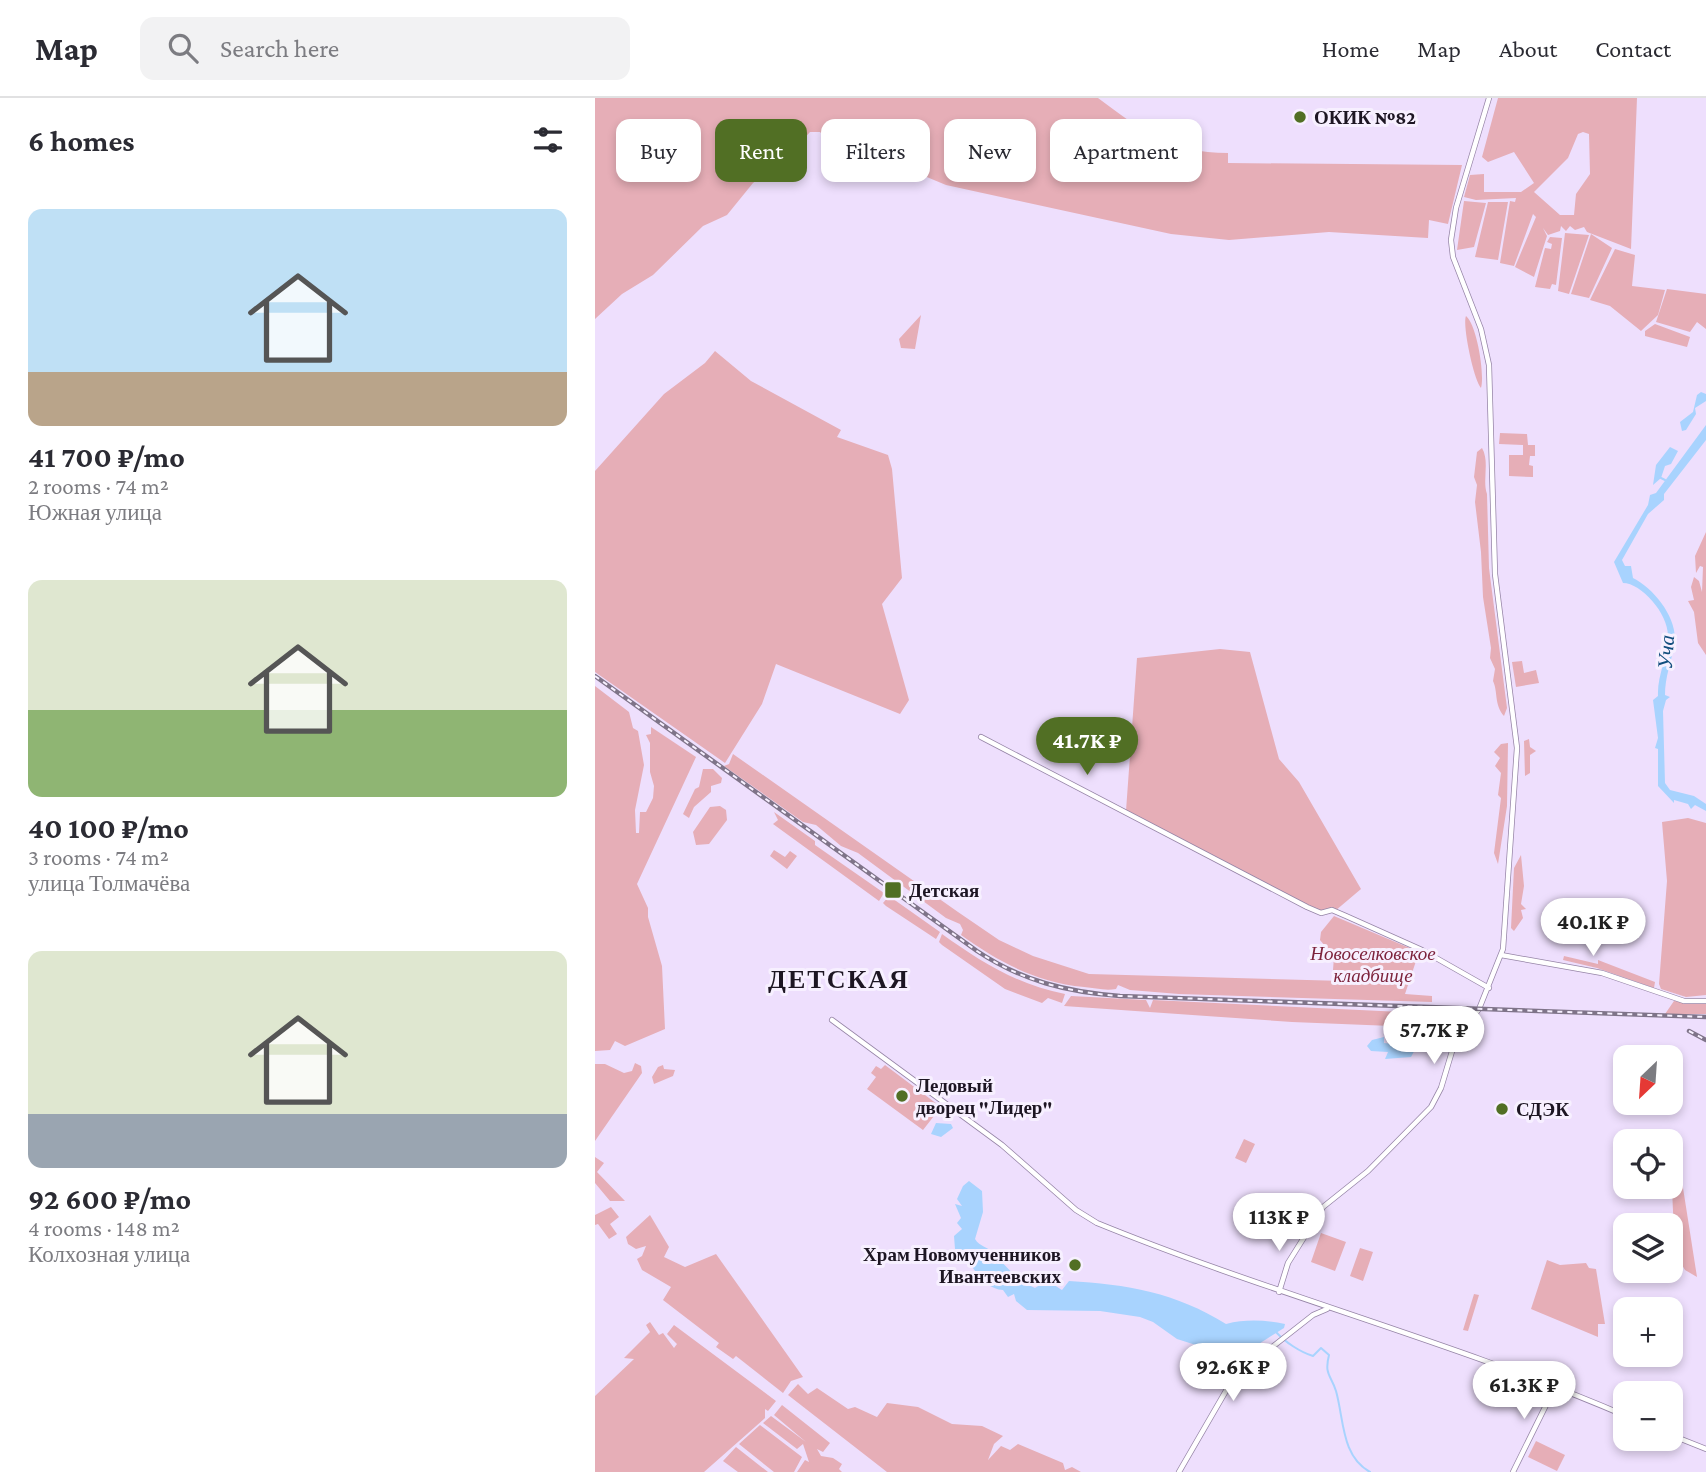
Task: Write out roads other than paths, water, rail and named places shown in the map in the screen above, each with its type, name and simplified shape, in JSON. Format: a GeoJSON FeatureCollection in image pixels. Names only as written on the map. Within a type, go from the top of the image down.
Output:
{"type":"FeatureCollection","features":[{"type":"Feature","properties":{"kind":"main road"},"geometry":{"type":"LineString","coordinates":[[1279,1292],[1281,1279],[1301,1239],[1323,1207],[1368,1171],[1431,1107],[1441,1088],[1456,1038],[1475,1015],[1489,988],[1504,942],[1518,755],[1495,574],[1490,376],[1484,339],[1455,264],[1451,240],[1454,215],[1489,98]]}},
{"type":"Feature","properties":{"kind":"main road"},"geometry":{"type":"LineString","coordinates":[[981,737],[1307,907],[1321,913],[1332,910],[1422,950],[1489,988]]}},
{"type":"Feature","properties":{"kind":"main road"},"geometry":{"type":"LineString","coordinates":[[1504,942],[1509,953],[1516,957]]}},
{"type":"Feature","properties":{"kind":"main road"},"geometry":{"type":"LineString","coordinates":[[1501,955],[1602,973],[1676,999],[1706,1001]]}},
{"type":"Feature","properties":{"kind":"main road"},"geometry":{"type":"LineString","coordinates":[[1498,965],[1516,957]]}},
{"type":"Feature","properties":{"kind":"main road"},"geometry":{"type":"LineString","coordinates":[[832,1020],[1002,1145],[1089,1219],[1279,1292],[1555,1387],[1613,1411]]}},
{"type":"Feature","properties":{"kind":"main road"},"geometry":{"type":"LineString","coordinates":[[1313,1315],[1315,1304]]}},
{"type":"Feature","properties":{"kind":"main road"},"geometry":{"type":"LineString","coordinates":[[1179,1472],[1234,1377],[1313,1315],[1328,1309]]}},
{"type":"Feature","properties":{"kind":"main road"},"geometry":{"type":"LineString","coordinates":[[1513,1472],[1555,1387]]}},
{"type":"Feature","properties":{"kind":"main road"},"geometry":{"type":"LineString","coordinates":[[1683,1440],[1706,1449]]}},
{"type":"Feature","properties":{"kind":"water"},"geometry":{"type":"Polygon","coordinates":[[[1701,392],[1706,394],[1706,401],[1695,408],[1696,414],[1686,430],[1682,431],[1680,422],[1693,412],[1697,395],[1701,392]]]}},
{"type":"Feature","properties":{"kind":"water"},"geometry":{"type":"Polygon","coordinates":[[[1706,425],[1706,440],[1664,494],[1664,500],[1648,514],[1622,560],[1625,566],[1631,566],[1633,578],[1650,590],[1664,607],[1675,636],[1665,688],[1665,695],[1670,697],[1666,700],[1663,711],[1665,783],[1670,790],[1694,796],[1706,804],[1706,811],[1695,805],[1691,809],[1688,804],[1674,800],[1674,803],[1658,786],[1658,749],[1655,748],[1658,738],[1653,700],[1658,696],[1668,644],[1667,627],[1659,609],[1645,594],[1630,584],[1623,583],[1614,562],[1648,505],[1650,495],[1656,493],[1706,425]]]}},
{"type":"Feature","properties":{"kind":"water"},"geometry":{"type":"Polygon","coordinates":[[[1670,447],[1678,451],[1671,464],[1665,466],[1661,478],[1653,485],[1656,465],[1670,447]]]}},
{"type":"Feature","properties":{"kind":"water"},"geometry":{"type":"Polygon","coordinates":[[[1410,1036],[1418,1044],[1411,1057],[1385,1059],[1388,1052],[1371,1051],[1367,1046],[1372,1040],[1384,1037],[1384,1043],[1394,1044],[1410,1036]]]}},
{"type":"Feature","properties":{"kind":"water"},"geometry":{"type":"Polygon","coordinates":[[[936,1123],[951,1124],[953,1128],[941,1137],[931,1134],[936,1123]]]}},
{"type":"Feature","properties":{"kind":"water"},"geometry":{"type":"Polygon","coordinates":[[[969,1181],[982,1191],[983,1212],[975,1239],[994,1253],[1017,1277],[1035,1288],[1048,1283],[1062,1290],[1069,1281],[1131,1288],[1189,1305],[1226,1324],[1263,1321],[1285,1324],[1284,1328],[1254,1347],[1221,1353],[1177,1339],[1153,1322],[1140,1317],[1100,1311],[1027,1310],[1016,1301],[1014,1294],[1008,1297],[1003,1290],[984,1281],[961,1249],[955,1249],[954,1236],[962,1229],[957,1223],[961,1218],[955,1204],[962,1206],[957,1199],[963,1186],[969,1181]]]}},
{"type":"Feature","properties":{"kind":"waterway"},"geometry":{"type":"LineString","coordinates":[[1661,478],[1665,480]]}},
{"type":"Feature","properties":{"kind":"waterway"},"geometry":{"type":"LineString","coordinates":[[1276,1332],[1308,1354],[1313,1356],[1321,1348],[1329,1355],[1328,1371],[1336,1391],[1345,1436],[1354,1457],[1370,1472]]}},
{"type":"Feature","properties":{"kind":"railway"},"geometry":{"type":"LineString","coordinates":[[595,676],[977,951],[1011,970],[1045,983],[1082,992],[1120,996],[1706,1017]]}},
{"type":"Feature","properties":{"kind":"railway"},"geometry":{"type":"LineString","coordinates":[[1689,1031],[1706,1040]]}},
{"type":"Feature","properties":{"kind":"place","name":"ОКИК №82"},"geometry":{"type":"Point","coordinates":[1300,117]}},
{"type":"Feature","properties":{"kind":"place","name":"Детская"},"geometry":{"type":"Point","coordinates":[893,890]}},
{"type":"Feature","properties":{"kind":"place","name":"Ледовый дворец \"Лидер\""},"geometry":{"type":"Point","coordinates":[902,1096]}},
{"type":"Feature","properties":{"kind":"place","name":"СДЭК"},"geometry":{"type":"Point","coordinates":[1502,1109]}},
{"type":"Feature","properties":{"kind":"place","name":"Храм Новомученников Ивантеевских"},"geometry":{"type":"Point","coordinates":[1075,1265]}},
{"type":"Feature","properties":{"kind":"district","name":"ДЕТСКАЯ"},"geometry":{"type":"Point","coordinates":[839,979]}},
{"type":"Feature","properties":{"kind":"water label","name":"Уча"},"geometry":{"type":"Point","coordinates":[1666,652]}},
{"type":"Feature","properties":{"kind":"park label","name":"Новоселковское кладбище"},"geometry":{"type":"Point","coordinates":[1373,964]}}]}
